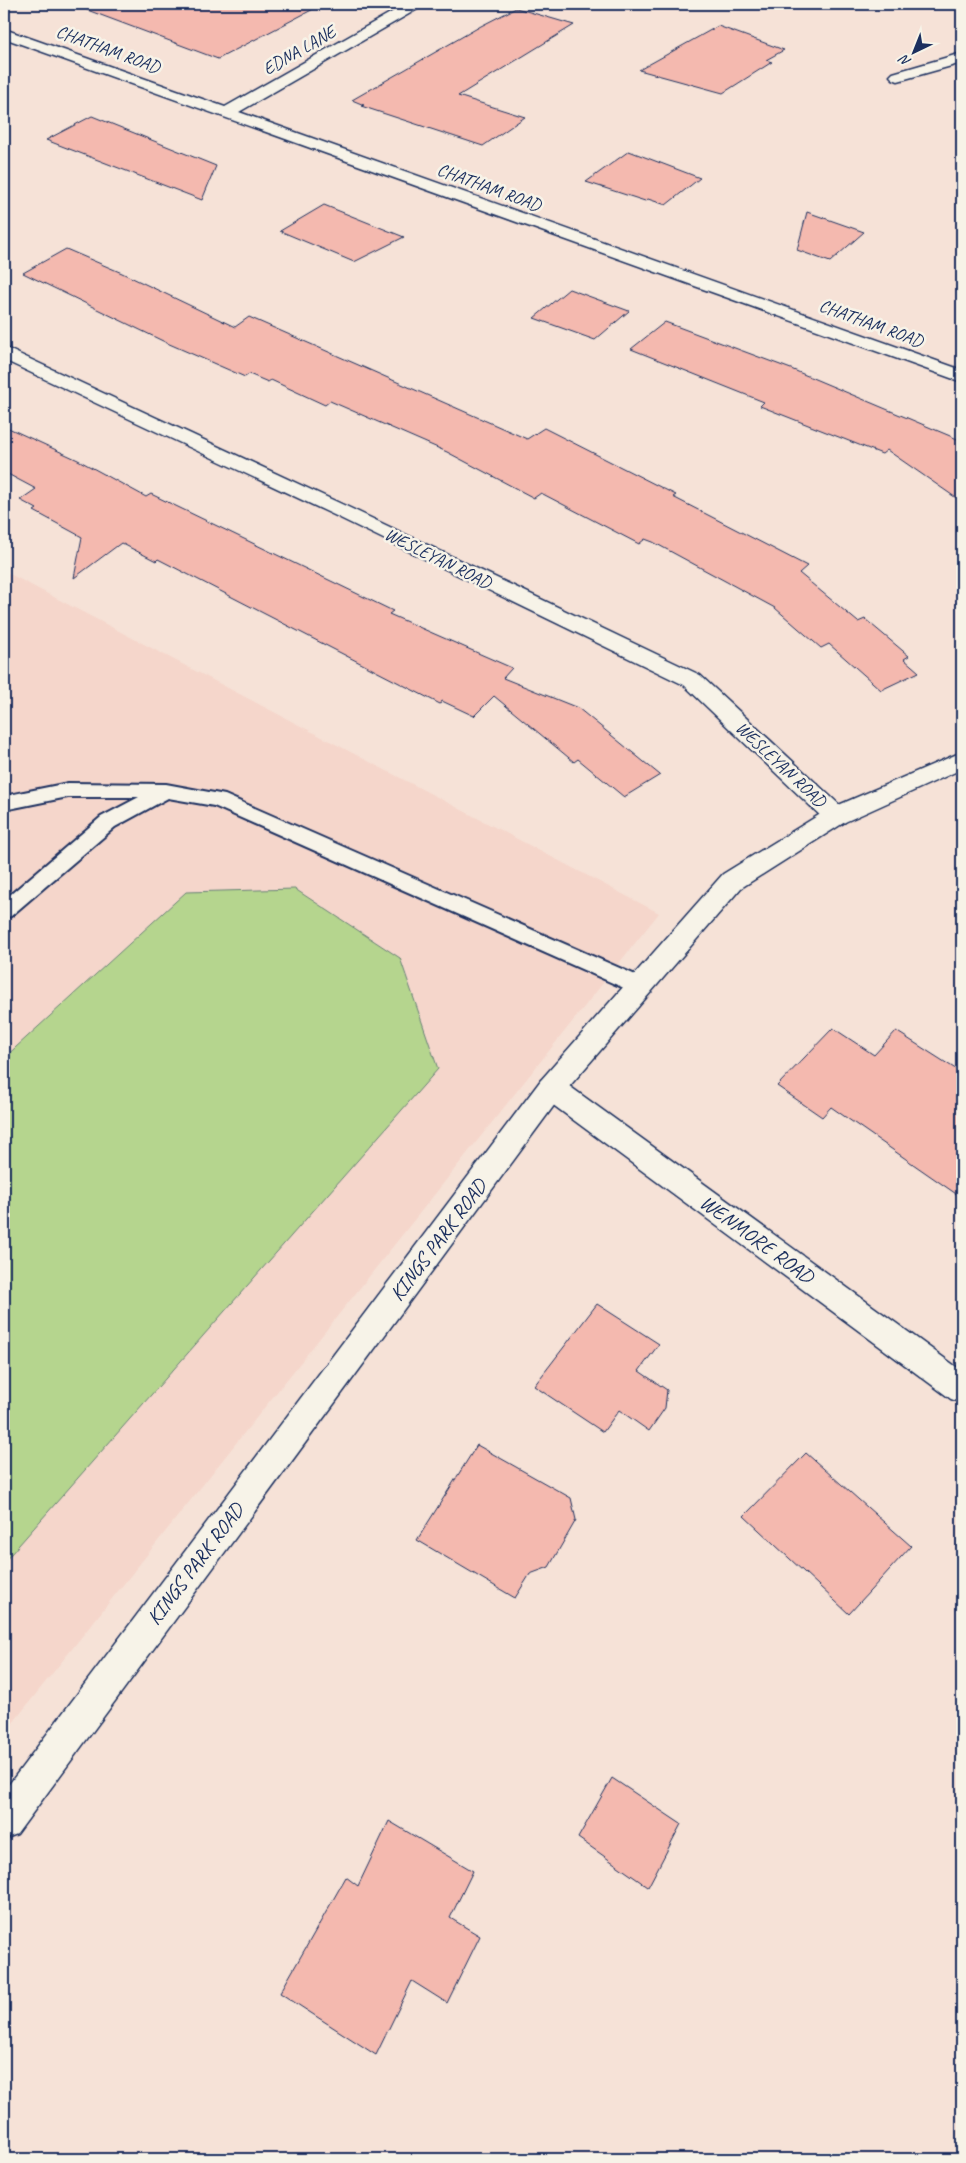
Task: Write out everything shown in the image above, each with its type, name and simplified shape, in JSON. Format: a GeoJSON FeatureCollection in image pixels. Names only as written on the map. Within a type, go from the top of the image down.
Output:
{"type":"FeatureCollection","features":[{"type":"Feature","properties":{"kind":"street","name":"EDNA LANE"},"geometry":{"type":"LineString","coordinates":[[226,113],[416,4]]}},
{"type":"Feature","properties":{"kind":"street","name":"CHATHAM ROAD"},"geometry":{"type":"LineString","coordinates":[[4,33],[962,376]]}},
{"type":"Feature","properties":{"kind":"street"},"geometry":{"type":"LineString","coordinates":[[898,76],[962,58]]}},
{"type":"Feature","properties":{"kind":"street","name":"WESLEYAN ROAD"},"geometry":{"type":"LineString","coordinates":[[4,353],[341,511],[692,680],[836,816]]}},
{"type":"Feature","properties":{"kind":"street","name":"KINGS PARK ROAD"},"geometry":{"type":"LineString","coordinates":[[4,1821],[551,1088],[732,882],[836,816],[962,760]]}},
{"type":"Feature","properties":{"kind":"street","name":"WENMORE ROAD"},"geometry":{"type":"LineString","coordinates":[[551,1088],[962,1389]]}},
{"type":"Feature","properties":{"kind":"lane"},"geometry":{"type":"LineString","coordinates":[[4,802],[68,790],[166,791],[218,800],[640,986]]}},
{"type":"Feature","properties":{"kind":"lane"},"geometry":{"type":"LineString","coordinates":[[4,912],[108,822],[166,791]]}},
{"type":"Feature","properties":{"kind":"shaded area"},"geometry":{"type":"Polygon","coordinates":[[[4,571],[659,913],[4,1734],[4,571]]]}},
{"type":"Feature","properties":{"kind":"green space"},"geometry":{"type":"Polygon","coordinates":[[[295,889],[400,958],[438,1069],[4,1562],[4,1058],[186,892],[295,889]]]}},
{"type":"Feature","properties":{"kind":"building"},"geometry":{"type":"Polygon","coordinates":[[[83,4],[323,4],[218,59],[82,8],[83,4]]]}},
{"type":"Feature","properties":{"kind":"building"},"geometry":{"type":"Polygon","coordinates":[[[516,8],[574,25],[458,96],[525,117],[483,146],[361,106],[364,105],[352,100],[481,26],[516,8]]]}},
{"type":"Feature","properties":{"kind":"building"},"geometry":{"type":"Polygon","coordinates":[[[718,26],[784,50],[766,60],[772,62],[723,93],[639,70],[718,26]]]}},
{"type":"Feature","properties":{"kind":"building"},"geometry":{"type":"Polygon","coordinates":[[[92,116],[216,166],[202,200],[46,140],[92,116]]]}},
{"type":"Feature","properties":{"kind":"building"},"geometry":{"type":"Polygon","coordinates":[[[629,151],[700,178],[666,205],[648,199],[645,201],[586,182],[629,151]]]}},
{"type":"Feature","properties":{"kind":"building"},"geometry":{"type":"Polygon","coordinates":[[[324,205],[404,237],[354,262],[280,231],[324,205]]]}},
{"type":"Feature","properties":{"kind":"building"},"geometry":{"type":"Polygon","coordinates":[[[807,212],[864,232],[830,262],[797,250],[807,212]]]}},
{"type":"Feature","properties":{"kind":"building"},"geometry":{"type":"Polygon","coordinates":[[[66,249],[122,273],[235,327],[249,317],[527,439],[544,428],[676,495],[673,497],[807,566],[799,573],[858,622],[865,619],[909,656],[904,659],[919,672],[881,690],[829,644],[821,648],[775,608],[653,542],[645,539],[639,544],[541,493],[534,498],[447,452],[330,401],[325,405],[271,380],[268,382],[249,374],[245,377],[167,343],[23,273],[66,249]]]}},
{"type":"Feature","properties":{"kind":"building"},"geometry":{"type":"Polygon","coordinates":[[[569,289],[629,311],[595,340],[534,318],[569,289]]]}},
{"type":"Feature","properties":{"kind":"building"},"geometry":{"type":"Polygon","coordinates":[[[665,322],[791,369],[962,441],[962,502],[887,450],[882,454],[760,406],[764,402],[631,349],[665,322]]]}},
{"type":"Feature","properties":{"kind":"building"},"geometry":{"type":"Polygon","coordinates":[[[4,426],[78,460],[146,497],[151,494],[393,611],[389,614],[512,668],[503,678],[578,708],[660,775],[624,797],[578,759],[574,762],[494,696],[474,716],[442,701],[440,704],[158,559],[156,561],[121,543],[74,578],[82,537],[34,511],[37,509],[20,500],[36,489],[4,472],[4,426]]]}},
{"type":"Feature","properties":{"kind":"building"},"geometry":{"type":"Polygon","coordinates":[[[833,1028],[874,1055],[896,1031],[962,1073],[962,1198],[831,1107],[822,1117],[777,1086],[833,1028]]]}},
{"type":"Feature","properties":{"kind":"building"},"geometry":{"type":"Polygon","coordinates":[[[597,1304],[659,1344],[639,1371],[667,1390],[665,1408],[649,1431],[619,1410],[603,1432],[534,1386],[597,1304]]]}},
{"type":"Feature","properties":{"kind":"building"},"geometry":{"type":"Polygon","coordinates":[[[477,1445],[571,1498],[576,1520],[549,1567],[530,1574],[515,1598],[417,1540],[477,1445]]]}},
{"type":"Feature","properties":{"kind":"building"},"geometry":{"type":"Polygon","coordinates":[[[806,1453],[911,1546],[849,1614],[744,1516],[806,1453]]]}},
{"type":"Feature","properties":{"kind":"building"},"geometry":{"type":"Polygon","coordinates":[[[612,1778],[681,1824],[648,1887],[578,1838],[612,1778]]]}},
{"type":"Feature","properties":{"kind":"building"},"geometry":{"type":"Polygon","coordinates":[[[389,1821],[473,1871],[450,1918],[480,1936],[447,2003],[412,1981],[376,2055],[280,1993],[346,1877],[358,1886],[389,1821]]]}}]}
